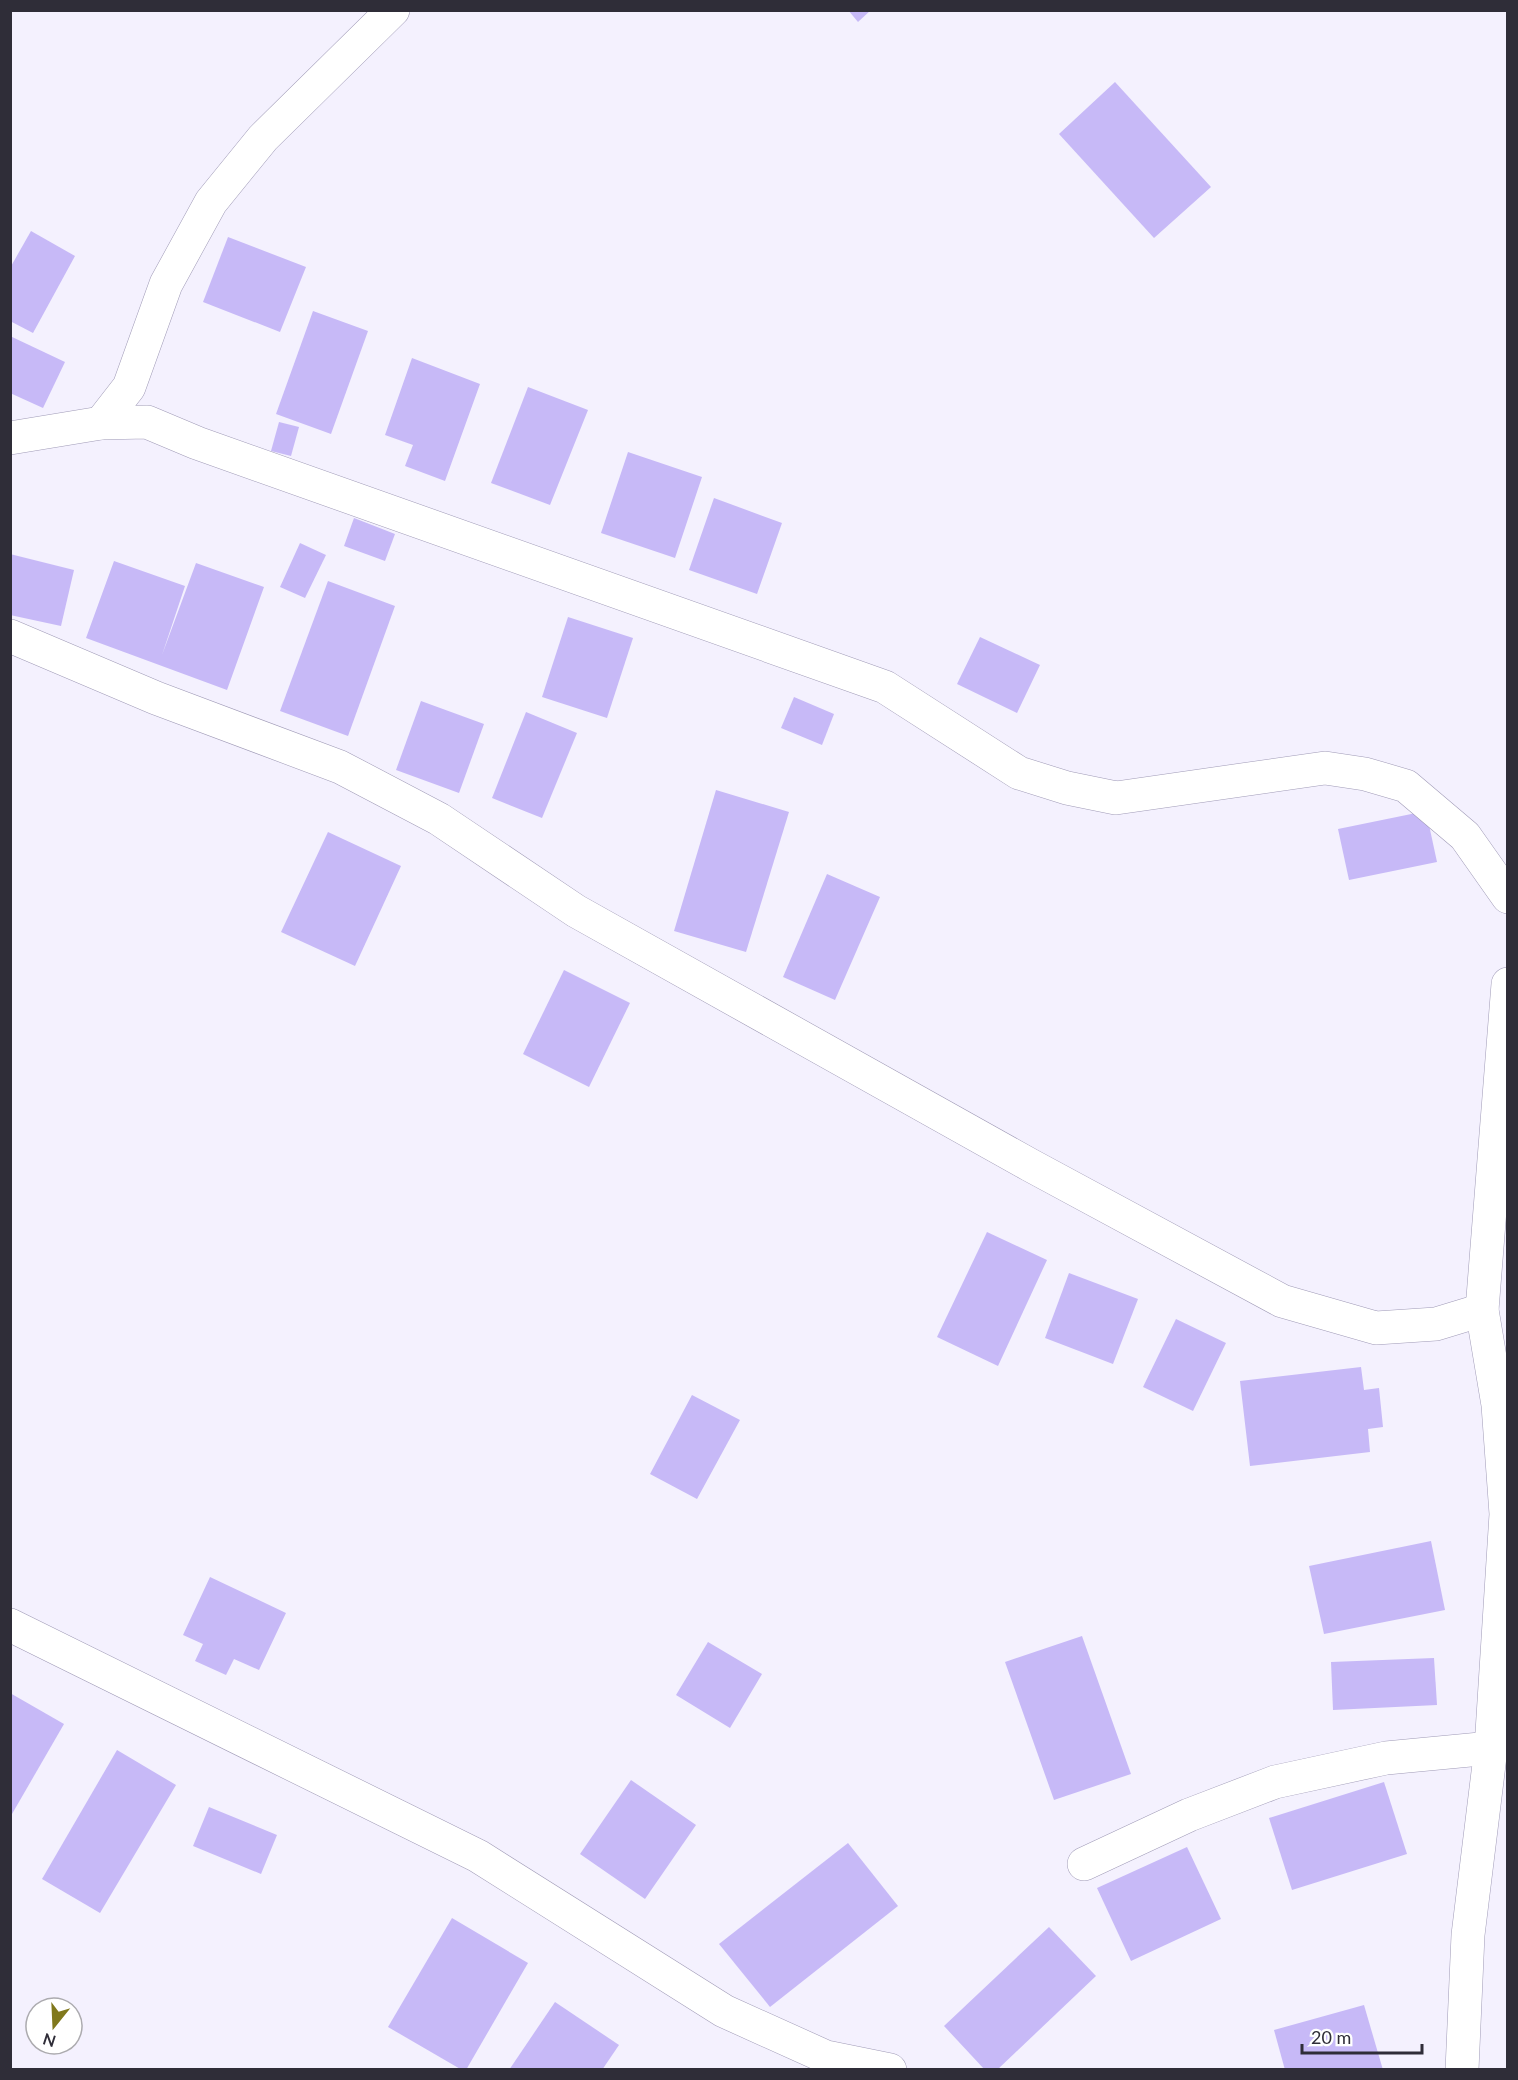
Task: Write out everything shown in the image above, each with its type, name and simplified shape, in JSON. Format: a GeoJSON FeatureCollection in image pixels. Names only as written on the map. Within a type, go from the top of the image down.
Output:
{"type":"FeatureCollection","features":[{"type":"Feature","properties":{"kind":"street"},"geometry":{"type":"LineString","coordinates":[[101,423],[129,387],[166,284],[210,202],[263,138],[393,10]]}},
{"type":"Feature","properties":{"kind":"street"},"geometry":{"type":"LineString","coordinates":[[10,438],[101,423],[147,422],[253,463],[885,687],[1019,773],[1067,788],[1116,798],[1325,768],[1365,774],[1407,786],[1465,836],[1508,897]]}},
{"type":"Feature","properties":{"kind":"street"},"geometry":{"type":"LineString","coordinates":[[10,636],[156,698],[340,767],[439,819],[576,911],[1030,1165],[1282,1301],[1376,1328],[1436,1324],[1482,1310]]}},
{"type":"Feature","properties":{"kind":"street"},"geometry":{"type":"LineString","coordinates":[[1462,2070],[1468,1935],[1491,1748],[1506,1514],[1498,1405],[1482,1310],[1508,984]]}},
{"type":"Feature","properties":{"kind":"street"},"geometry":{"type":"LineString","coordinates":[[10,1625],[478,1856],[724,2011],[819,2063],[890,2070]]}},
{"type":"Feature","properties":{"kind":"street"},"geometry":{"type":"LineString","coordinates":[[1084,1864],[1188,1815],[1275,1782],[1386,1758],[1491,1748]]}},
{"type":"Feature","properties":{"kind":"building"},"geometry":{"type":"Polygon","coordinates":[[[848,10],[871,10],[858,22],[848,10]]]}},
{"type":"Feature","properties":{"kind":"building"},"geometry":{"type":"Polygon","coordinates":[[[1115,82],[1211,187],[1154,238],[1059,134],[1115,82]]]}},
{"type":"Feature","properties":{"kind":"building"},"geometry":{"type":"Polygon","coordinates":[[[31,231],[75,256],[33,333],[10,321],[10,268],[31,231]]]}},
{"type":"Feature","properties":{"kind":"building"},"geometry":{"type":"Polygon","coordinates":[[[228,237],[306,267],[280,332],[203,302],[228,237]]]}},
{"type":"Feature","properties":{"kind":"building"},"geometry":{"type":"Polygon","coordinates":[[[313,311],[368,331],[331,434],[276,414],[313,311]]]}},
{"type":"Feature","properties":{"kind":"building"},"geometry":{"type":"Polygon","coordinates":[[[10,336],[65,362],[43,408],[10,393],[10,336]]]}},
{"type":"Feature","properties":{"kind":"building"},"geometry":{"type":"Polygon","coordinates":[[[412,358],[480,384],[445,481],[405,466],[413,445],[385,435],[412,358]]]}},
{"type":"Feature","properties":{"kind":"building"},"geometry":{"type":"Polygon","coordinates":[[[528,387],[588,410],[550,505],[491,483],[528,387]]]}},
{"type":"Feature","properties":{"kind":"building"},"geometry":{"type":"Polygon","coordinates":[[[279,422],[299,427],[291,456],[271,451],[279,422]]]}},
{"type":"Feature","properties":{"kind":"building"},"geometry":{"type":"Polygon","coordinates":[[[628,452],[702,477],[675,558],[601,533],[628,452]]]}},
{"type":"Feature","properties":{"kind":"building"},"geometry":{"type":"Polygon","coordinates":[[[714,498],[782,523],[757,594],[689,570],[714,498]]]}},
{"type":"Feature","properties":{"kind":"building"},"geometry":{"type":"Polygon","coordinates":[[[354,518],[395,534],[385,561],[344,546],[354,518]]]}},
{"type":"Feature","properties":{"kind":"building"},"geometry":{"type":"Polygon","coordinates":[[[300,543],[326,555],[305,598],[280,587],[300,543]]]}},
{"type":"Feature","properties":{"kind":"building"},"geometry":{"type":"Polygon","coordinates":[[[10,554],[74,570],[61,626],[10,615],[10,554]]]}},
{"type":"Feature","properties":{"kind":"building"},"geometry":{"type":"Polygon","coordinates":[[[114,561],[185,586],[162,655],[196,563],[264,587],[227,690],[86,638],[114,561]]]}},
{"type":"Feature","properties":{"kind":"building"},"geometry":{"type":"Polygon","coordinates":[[[328,581],[395,606],[348,736],[280,711],[328,581]]]}},
{"type":"Feature","properties":{"kind":"building"},"geometry":{"type":"Polygon","coordinates":[[[568,617],[633,638],[607,718],[542,697],[568,617]]]}},
{"type":"Feature","properties":{"kind":"building"},"geometry":{"type":"Polygon","coordinates":[[[980,637],[1040,665],[1017,713],[957,684],[980,637]]]}},
{"type":"Feature","properties":{"kind":"building"},"geometry":{"type":"Polygon","coordinates":[[[794,697],[834,714],[822,745],[781,728],[794,697]]]}},
{"type":"Feature","properties":{"kind":"building"},"geometry":{"type":"Polygon","coordinates":[[[421,701],[484,724],[459,793],[396,770],[421,701]]]}},
{"type":"Feature","properties":{"kind":"building"},"geometry":{"type":"Polygon","coordinates":[[[526,712],[577,733],[542,818],[492,798],[526,712]]]}},
{"type":"Feature","properties":{"kind":"building"},"geometry":{"type":"Polygon","coordinates":[[[716,790],[789,812],[746,952],[674,931],[716,790]]]}},
{"type":"Feature","properties":{"kind":"building"},"geometry":{"type":"Polygon","coordinates":[[[1426,811],[1437,862],[1349,880],[1338,829],[1426,811]]]}},
{"type":"Feature","properties":{"kind":"building"},"geometry":{"type":"Polygon","coordinates":[[[328,832],[401,866],[355,966],[281,932],[328,832]]]}},
{"type":"Feature","properties":{"kind":"building"},"geometry":{"type":"Polygon","coordinates":[[[827,874],[880,897],[835,1000],[783,977],[827,874]]]}},
{"type":"Feature","properties":{"kind":"building"},"geometry":{"type":"Polygon","coordinates":[[[564,970],[630,1003],[589,1087],[523,1054],[564,970]]]}},
{"type":"Feature","properties":{"kind":"building"},"geometry":{"type":"Polygon","coordinates":[[[987,1232],[1047,1260],[998,1366],[937,1337],[987,1232]]]}},
{"type":"Feature","properties":{"kind":"building"},"geometry":{"type":"Polygon","coordinates":[[[1069,1273],[1138,1299],[1113,1364],[1045,1338],[1069,1273]]]}},
{"type":"Feature","properties":{"kind":"building"},"geometry":{"type":"Polygon","coordinates":[[[1176,1319],[1226,1343],[1193,1411],[1143,1387],[1176,1319]]]}},
{"type":"Feature","properties":{"kind":"building"},"geometry":{"type":"Polygon","coordinates":[[[1361,1367],[1364,1390],[1379,1388],[1383,1427],[1368,1429],[1370,1452],[1250,1466],[1240,1381],[1361,1367]]]}},
{"type":"Feature","properties":{"kind":"building"},"geometry":{"type":"Polygon","coordinates":[[[692,1395],[740,1420],[697,1499],[650,1474],[692,1395]]]}},
{"type":"Feature","properties":{"kind":"building"},"geometry":{"type":"Polygon","coordinates":[[[1431,1541],[1445,1610],[1324,1634],[1309,1566],[1431,1541]]]}},
{"type":"Feature","properties":{"kind":"building"},"geometry":{"type":"Polygon","coordinates":[[[210,1577],[286,1613],[259,1670],[234,1659],[226,1675],[195,1661],[203,1644],[183,1635],[210,1577]]]}},
{"type":"Feature","properties":{"kind":"building"},"geometry":{"type":"Polygon","coordinates":[[[1082,1636],[1131,1774],[1054,1800],[1005,1662],[1082,1636]]]}},
{"type":"Feature","properties":{"kind":"building"},"geometry":{"type":"Polygon","coordinates":[[[708,1642],[762,1674],[730,1728],[676,1695],[708,1642]]]}},
{"type":"Feature","properties":{"kind":"building"},"geometry":{"type":"Polygon","coordinates":[[[1434,1658],[1437,1705],[1333,1710],[1331,1662],[1434,1658]]]}},
{"type":"Feature","properties":{"kind":"building"},"geometry":{"type":"Polygon","coordinates":[[[10,1693],[64,1724],[12,1814],[10,1814],[10,1693]]]}},
{"type":"Feature","properties":{"kind":"building"},"geometry":{"type":"Polygon","coordinates":[[[117,1750],[176,1785],[100,1913],[42,1879],[117,1750]]]}},
{"type":"Feature","properties":{"kind":"building"},"geometry":{"type":"Polygon","coordinates":[[[631,1780],[696,1825],[645,1899],[580,1854],[631,1780]]]}},
{"type":"Feature","properties":{"kind":"building"},"geometry":{"type":"Polygon","coordinates":[[[1384,1782],[1407,1854],[1292,1890],[1269,1818],[1384,1782]]]}},
{"type":"Feature","properties":{"kind":"building"},"geometry":{"type":"Polygon","coordinates":[[[209,1807],[277,1835],[261,1874],[193,1846],[209,1807]]]}},
{"type":"Feature","properties":{"kind":"building"},"geometry":{"type":"Polygon","coordinates":[[[848,1843],[898,1906],[770,2007],[719,1944],[848,1843]]]}},
{"type":"Feature","properties":{"kind":"building"},"geometry":{"type":"Polygon","coordinates":[[[1187,1847],[1221,1919],[1131,1961],[1097,1888],[1187,1847]]]}},
{"type":"Feature","properties":{"kind":"building"},"geometry":{"type":"Polygon","coordinates":[[[452,1918],[528,1963],[466,2070],[462,2070],[388,2027],[452,1918]]]}},
{"type":"Feature","properties":{"kind":"building"},"geometry":{"type":"Polygon","coordinates":[[[1049,1927],[1096,1976],[997,2070],[985,2070],[944,2026],[1049,1927]]]}},
{"type":"Feature","properties":{"kind":"building"},"geometry":{"type":"Polygon","coordinates":[[[555,2002],[619,2045],[602,2070],[509,2070],[555,2002]]]}},
{"type":"Feature","properties":{"kind":"building"},"geometry":{"type":"Polygon","coordinates":[[[1364,2005],[1383,2070],[1285,2070],[1274,2030],[1364,2005]]]}}]}
